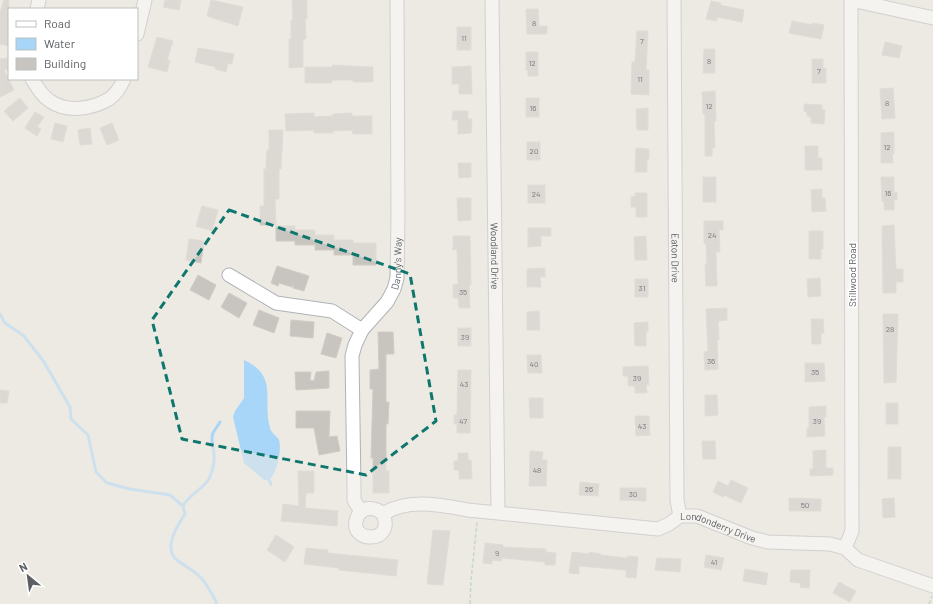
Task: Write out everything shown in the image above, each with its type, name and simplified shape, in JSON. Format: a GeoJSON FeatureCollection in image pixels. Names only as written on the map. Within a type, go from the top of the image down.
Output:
{"type":"FeatureCollection","features":[{"type":"Feature","properties":{"kind":"street"},"geometry":{"type":"LineString","coordinates":[[138,30],[145,0]]}},
{"type":"Feature","properties":{"kind":"street","name":"Danny's Way"},"geometry":{"type":"LineString","coordinates":[[361,512],[354,500],[352,356],[362,330],[387,302],[394,290],[397,278],[397,0]]}},
{"type":"Feature","properties":{"kind":"street","name":"Woodland Drive"},"geometry":{"type":"LineString","coordinates":[[492,0],[498,512]]}},
{"type":"Feature","properties":{"kind":"street","name":"Eaton Drive"},"geometry":{"type":"LineString","coordinates":[[674,0],[676,500],[680,516]]}},
{"type":"Feature","properties":{"kind":"street"},"geometry":{"type":"LineString","coordinates":[[851,0],[933,18]]}},
{"type":"Feature","properties":{"kind":"street","name":"Stillwood Road"},"geometry":{"type":"LineString","coordinates":[[845,548],[852,531],[851,0]]}},
{"type":"Feature","properties":{"kind":"street"},"geometry":{"type":"LineString","coordinates":[[33,80],[37,88],[50,102],[70,108],[91,106],[110,98],[116,92],[123,80]]}},
{"type":"Feature","properties":{"kind":"street"},"geometry":{"type":"LineString","coordinates":[[229,275],[276,303],[332,311],[362,330]]}},
{"type":"Feature","properties":{"kind":"street"},"geometry":{"type":"LineString","coordinates":[[383,514],[391,509],[410,504],[447,506],[498,512]]}},
{"type":"Feature","properties":{"kind":"street"},"geometry":{"type":"LineString","coordinates":[[370,508],[383,514],[385,526],[378,536],[372,538],[360,534],[356,522],[357,517],[361,512],[370,508]]}},
{"type":"Feature","properties":{"kind":"street","name":"Londonderry Drive"},"geometry":{"type":"LineString","coordinates":[[498,512],[658,529],[670,524],[680,516],[697,516],[752,538],[768,542],[830,544],[845,548],[858,560],[933,586]]}},
{"type":"Feature","properties":{"kind":"path"},"geometry":{"type":"LineString","coordinates":[[470,604],[478,510]]}},
{"type":"Feature","properties":{"kind":"path"},"geometry":{"type":"LineString","coordinates":[[930,604],[933,593]]}},
{"type":"Feature","properties":{"kind":"highlighted area"},"geometry":{"type":"Polygon","coordinates":[[[229,210],[410,274],[436,421],[366,475],[182,439],[152,320],[229,210]]]}},
{"type":"Feature","properties":{"kind":"water"},"geometry":{"type":"Polygon","coordinates":[[[244,360],[255,366],[262,373],[267,390],[268,418],[270,428],[279,440],[280,444],[275,472],[268,480],[264,480],[244,463],[233,417],[235,411],[244,398],[244,360]]]}},
{"type":"Feature","properties":{"kind":"building"},"geometry":{"type":"Polygon","coordinates":[[[4,0],[9,0],[8,46],[0,44],[0,13],[4,0]]]}},
{"type":"Feature","properties":{"kind":"building"},"geometry":{"type":"Polygon","coordinates":[[[165,0],[181,0],[179,10],[163,7],[165,0]]]}},
{"type":"Feature","properties":{"kind":"building"},"geometry":{"type":"Polygon","coordinates":[[[211,0],[243,7],[238,26],[207,16],[211,0]]]}},
{"type":"Feature","properties":{"kind":"building"},"geometry":{"type":"Polygon","coordinates":[[[292,0],[307,0],[307,19],[305,19],[306,39],[303,39],[303,67],[289,68],[289,39],[291,39],[291,20],[293,20],[292,0]]]}},
{"type":"Feature","properties":{"kind":"building"},"geometry":{"type":"Polygon","coordinates":[[[711,1],[721,3],[720,5],[744,10],[742,22],[717,17],[717,21],[706,19],[711,1]]]}},
{"type":"Feature","properties":{"kind":"building"},"geometry":{"type":"Polygon","coordinates":[[[526,9],[538,9],[539,26],[547,26],[547,34],[527,34],[526,9]]]}},
{"type":"Feature","properties":{"kind":"building"},"geometry":{"type":"Polygon","coordinates":[[[792,21],[812,25],[812,23],[824,25],[821,39],[789,33],[792,21]]]}},
{"type":"Feature","properties":{"kind":"building"},"geometry":{"type":"Polygon","coordinates":[[[457,27],[471,27],[471,50],[457,50],[457,27]]]}},
{"type":"Feature","properties":{"kind":"building"},"geometry":{"type":"Polygon","coordinates":[[[637,31],[648,31],[646,70],[649,70],[649,95],[631,94],[632,62],[635,62],[637,31]]]}},
{"type":"Feature","properties":{"kind":"building"},"geometry":{"type":"Polygon","coordinates":[[[157,37],[173,41],[167,60],[170,60],[167,72],[148,67],[157,37]]]}},
{"type":"Feature","properties":{"kind":"building"},"geometry":{"type":"Polygon","coordinates":[[[885,42],[902,46],[899,58],[882,55],[885,42]]]}},
{"type":"Feature","properties":{"kind":"building"},"geometry":{"type":"Polygon","coordinates":[[[198,48],[234,54],[232,64],[228,63],[226,72],[215,69],[216,67],[195,62],[198,48]]]}},
{"type":"Feature","properties":{"kind":"building"},"geometry":{"type":"Polygon","coordinates":[[[704,49],[715,49],[715,73],[703,73],[704,49]]]}},
{"type":"Feature","properties":{"kind":"building"},"geometry":{"type":"Polygon","coordinates":[[[526,52],[538,52],[538,76],[528,76],[528,70],[526,70],[526,52]]]}},
{"type":"Feature","properties":{"kind":"building"},"geometry":{"type":"Polygon","coordinates":[[[7,58],[8,69],[4,70],[14,90],[0,97],[0,59],[7,58]]]}},
{"type":"Feature","properties":{"kind":"building"},"geometry":{"type":"Polygon","coordinates":[[[812,59],[823,59],[823,68],[826,68],[826,83],[812,83],[812,59]]]}},
{"type":"Feature","properties":{"kind":"building"},"geometry":{"type":"Polygon","coordinates":[[[332,65],[373,67],[373,82],[332,80],[332,83],[305,83],[305,67],[332,67],[332,65]]]}},
{"type":"Feature","properties":{"kind":"building"},"geometry":{"type":"Polygon","coordinates":[[[471,66],[472,94],[459,94],[459,84],[452,84],[452,67],[471,66]]]}},
{"type":"Feature","properties":{"kind":"building"},"geometry":{"type":"Polygon","coordinates":[[[893,88],[895,118],[882,119],[880,89],[893,88]]]}},
{"type":"Feature","properties":{"kind":"building"},"geometry":{"type":"Polygon","coordinates":[[[715,91],[715,148],[712,148],[712,156],[705,156],[705,114],[703,114],[702,92],[715,91]]]}},
{"type":"Feature","properties":{"kind":"building"},"geometry":{"type":"Polygon","coordinates":[[[20,98],[28,108],[13,121],[4,111],[20,98]]]}},
{"type":"Feature","properties":{"kind":"building"},"geometry":{"type":"Polygon","coordinates":[[[526,98],[539,98],[539,117],[526,117],[526,98]]]}},
{"type":"Feature","properties":{"kind":"building"},"geometry":{"type":"Polygon","coordinates":[[[804,104],[822,105],[822,110],[825,110],[824,124],[811,123],[811,117],[807,116],[807,112],[804,111],[804,104]]]}},
{"type":"Feature","properties":{"kind":"building"},"geometry":{"type":"Polygon","coordinates":[[[648,108],[648,130],[637,130],[636,109],[648,108]]]}},
{"type":"Feature","properties":{"kind":"building"},"geometry":{"type":"Polygon","coordinates":[[[453,111],[468,111],[468,119],[472,119],[471,133],[458,134],[458,120],[452,120],[453,111]]]}},
{"type":"Feature","properties":{"kind":"building"},"geometry":{"type":"Polygon","coordinates":[[[35,112],[44,117],[37,127],[41,129],[37,136],[25,128],[35,112]]]}},
{"type":"Feature","properties":{"kind":"building"},"geometry":{"type":"Polygon","coordinates":[[[314,113],[314,117],[352,113],[352,116],[372,116],[372,134],[353,134],[352,130],[333,131],[333,133],[314,133],[314,130],[286,131],[285,114],[314,113]]]}},
{"type":"Feature","properties":{"kind":"building"},"geometry":{"type":"Polygon","coordinates":[[[55,123],[67,126],[63,142],[51,139],[55,123]]]}},
{"type":"Feature","properties":{"kind":"building"},"geometry":{"type":"Polygon","coordinates":[[[112,123],[119,140],[107,145],[100,128],[112,123]]]}},
{"type":"Feature","properties":{"kind":"building"},"geometry":{"type":"Polygon","coordinates":[[[90,128],[92,144],[80,145],[78,130],[90,128]]]}},
{"type":"Feature","properties":{"kind":"building"},"geometry":{"type":"Polygon","coordinates":[[[269,130],[283,130],[281,169],[279,169],[279,199],[275,199],[276,225],[260,225],[260,206],[264,206],[264,169],[266,169],[267,150],[269,150],[269,130]]]}},
{"type":"Feature","properties":{"kind":"building"},"geometry":{"type":"Polygon","coordinates":[[[894,132],[894,154],[892,154],[893,163],[881,163],[881,133],[894,132]]]}},
{"type":"Feature","properties":{"kind":"building"},"geometry":{"type":"Polygon","coordinates":[[[527,142],[540,142],[540,160],[527,160],[527,142]]]}},
{"type":"Feature","properties":{"kind":"building"},"geometry":{"type":"Polygon","coordinates":[[[805,146],[818,146],[818,158],[822,158],[822,170],[805,170],[805,146]]]}},
{"type":"Feature","properties":{"kind":"building"},"geometry":{"type":"Polygon","coordinates":[[[636,148],[649,149],[647,172],[635,172],[636,148]]]}},
{"type":"Feature","properties":{"kind":"building"},"geometry":{"type":"Polygon","coordinates":[[[458,163],[471,163],[471,177],[459,178],[458,163]]]}},
{"type":"Feature","properties":{"kind":"building"},"geometry":{"type":"Polygon","coordinates":[[[703,177],[716,177],[716,202],[703,202],[703,177]]]}},
{"type":"Feature","properties":{"kind":"building"},"geometry":{"type":"Polygon","coordinates":[[[881,177],[894,177],[894,193],[897,192],[897,200],[894,200],[894,210],[884,210],[884,201],[882,202],[881,177]]]}},
{"type":"Feature","properties":{"kind":"building"},"geometry":{"type":"Polygon","coordinates":[[[528,185],[545,185],[545,203],[528,203],[528,185]]]}},
{"type":"Feature","properties":{"kind":"building"},"geometry":{"type":"Polygon","coordinates":[[[822,189],[822,198],[825,198],[826,211],[812,212],[811,190],[822,189]]]}},
{"type":"Feature","properties":{"kind":"building"},"geometry":{"type":"Polygon","coordinates":[[[635,193],[647,193],[647,217],[636,217],[636,207],[631,207],[631,197],[635,196],[635,193]]]}},
{"type":"Feature","properties":{"kind":"building"},"geometry":{"type":"Polygon","coordinates":[[[457,198],[471,198],[471,220],[458,221],[457,198]]]}},
{"type":"Feature","properties":{"kind":"building"},"geometry":{"type":"Polygon","coordinates":[[[202,206],[218,210],[212,231],[196,226],[202,206]]]}},
{"type":"Feature","properties":{"kind":"building"},"geometry":{"type":"Polygon","coordinates":[[[704,221],[723,221],[723,230],[719,230],[720,252],[716,252],[717,286],[706,286],[705,264],[707,264],[706,244],[704,243],[704,221]]]}},
{"type":"Feature","properties":{"kind":"building"},"geometry":{"type":"Polygon","coordinates":[[[894,225],[896,269],[903,269],[903,282],[896,282],[896,293],[883,293],[882,226],[894,225]]]}},
{"type":"Feature","properties":{"kind":"building"},"geometry":{"type":"Polygon","coordinates":[[[276,226],[295,226],[295,230],[315,230],[315,235],[334,235],[334,240],[353,240],[353,243],[376,243],[376,265],[353,265],[353,255],[334,255],[334,250],[315,250],[315,245],[295,245],[295,241],[276,241],[276,226]]]}},
{"type":"Feature","properties":{"kind":"building"},"geometry":{"type":"Polygon","coordinates":[[[528,228],[551,228],[551,236],[541,236],[541,246],[528,247],[528,228]]]}},
{"type":"Feature","properties":{"kind":"building"},"geometry":{"type":"Polygon","coordinates":[[[809,231],[823,231],[823,249],[821,249],[821,259],[809,259],[809,231]]]}},
{"type":"Feature","properties":{"kind":"building"},"geometry":{"type":"Polygon","coordinates":[[[453,236],[470,236],[470,308],[459,308],[458,298],[453,298],[453,285],[458,284],[457,249],[453,250],[453,236]]]}},
{"type":"Feature","properties":{"kind":"building"},"geometry":{"type":"Polygon","coordinates":[[[646,236],[647,260],[635,260],[634,237],[646,236]]]}},
{"type":"Feature","properties":{"kind":"building"},"geometry":{"type":"Polygon","coordinates":[[[189,239],[204,241],[201,263],[186,260],[189,239]]]}},
{"type":"Feature","properties":{"kind":"building"},"geometry":{"type":"Polygon","coordinates":[[[277,266],[309,276],[304,291],[293,288],[294,283],[292,287],[279,283],[278,286],[271,283],[277,266]]]}},
{"type":"Feature","properties":{"kind":"building"},"geometry":{"type":"Polygon","coordinates":[[[545,268],[545,277],[540,277],[541,287],[527,287],[527,269],[545,268]]]}},
{"type":"Feature","properties":{"kind":"building"},"geometry":{"type":"Polygon","coordinates":[[[198,275],[216,285],[209,300],[190,290],[198,275]]]}},
{"type":"Feature","properties":{"kind":"building"},"geometry":{"type":"Polygon","coordinates":[[[820,278],[821,296],[808,297],[807,279],[820,278]]]}},
{"type":"Feature","properties":{"kind":"building"},"geometry":{"type":"Polygon","coordinates":[[[635,279],[648,279],[648,297],[635,297],[635,279]]]}},
{"type":"Feature","properties":{"kind":"building"},"geometry":{"type":"Polygon","coordinates":[[[229,293],[247,303],[239,318],[221,307],[229,293]]]}},
{"type":"Feature","properties":{"kind":"building"},"geometry":{"type":"Polygon","coordinates":[[[727,308],[727,320],[718,321],[718,369],[705,370],[704,352],[708,351],[706,309],[727,308]]]}},
{"type":"Feature","properties":{"kind":"building"},"geometry":{"type":"Polygon","coordinates":[[[259,310],[279,318],[274,333],[253,325],[259,310]]]}},
{"type":"Feature","properties":{"kind":"building"},"geometry":{"type":"Polygon","coordinates":[[[539,311],[540,330],[527,330],[527,312],[539,311]]]}},
{"type":"Feature","properties":{"kind":"building"},"geometry":{"type":"Polygon","coordinates":[[[883,314],[898,314],[896,382],[884,383],[883,314]]]}},
{"type":"Feature","properties":{"kind":"building"},"geometry":{"type":"Polygon","coordinates":[[[811,319],[823,319],[824,333],[821,333],[821,344],[812,344],[811,319]]]}},
{"type":"Feature","properties":{"kind":"building"},"geometry":{"type":"Polygon","coordinates":[[[291,320],[314,322],[313,338],[290,336],[291,320]]]}},
{"type":"Feature","properties":{"kind":"building"},"geometry":{"type":"Polygon","coordinates":[[[648,322],[646,346],[635,346],[634,323],[648,322]]]}},
{"type":"Feature","properties":{"kind":"building"},"geometry":{"type":"Polygon","coordinates":[[[458,328],[471,328],[471,346],[458,346],[458,328]]]}},
{"type":"Feature","properties":{"kind":"building"},"geometry":{"type":"Polygon","coordinates":[[[378,332],[393,332],[394,354],[386,354],[386,402],[389,402],[388,424],[386,424],[386,471],[389,471],[389,493],[373,493],[373,458],[371,458],[373,389],[370,389],[370,370],[379,369],[378,332]]]}},
{"type":"Feature","properties":{"kind":"building"},"geometry":{"type":"Polygon","coordinates":[[[327,333],[342,338],[336,358],[321,354],[327,333]]]}},
{"type":"Feature","properties":{"kind":"building"},"geometry":{"type":"Polygon","coordinates":[[[527,355],[541,355],[542,373],[528,373],[527,355]]]}},
{"type":"Feature","properties":{"kind":"building"},"geometry":{"type":"Polygon","coordinates":[[[805,363],[824,363],[825,381],[805,382],[805,363]]]}},
{"type":"Feature","properties":{"kind":"building"},"geometry":{"type":"Polygon","coordinates":[[[648,366],[649,385],[646,385],[647,393],[635,393],[635,386],[628,386],[628,376],[623,376],[623,367],[648,366]]]}},
{"type":"Feature","properties":{"kind":"building"},"geometry":{"type":"Polygon","coordinates":[[[458,370],[471,370],[470,433],[457,433],[457,424],[454,424],[454,415],[457,415],[458,370]]]}},
{"type":"Feature","properties":{"kind":"building"},"geometry":{"type":"Polygon","coordinates":[[[329,371],[329,388],[296,390],[295,372],[311,372],[310,380],[314,381],[316,372],[329,371]]]}},
{"type":"Feature","properties":{"kind":"building"},"geometry":{"type":"Polygon","coordinates":[[[0,390],[9,391],[7,403],[0,403],[0,390]]]}},
{"type":"Feature","properties":{"kind":"building"},"geometry":{"type":"Polygon","coordinates":[[[705,395],[717,395],[718,415],[705,416],[705,395]]]}},
{"type":"Feature","properties":{"kind":"building"},"geometry":{"type":"Polygon","coordinates":[[[529,398],[543,398],[543,418],[530,418],[529,398]]]}},
{"type":"Feature","properties":{"kind":"building"},"geometry":{"type":"Polygon","coordinates":[[[886,403],[898,403],[898,424],[886,424],[886,403]]]}},
{"type":"Feature","properties":{"kind":"building"},"geometry":{"type":"Polygon","coordinates":[[[826,406],[826,417],[824,417],[825,436],[807,437],[807,428],[809,428],[809,407],[826,406]]]}},
{"type":"Feature","properties":{"kind":"building"},"geometry":{"type":"Polygon","coordinates":[[[296,411],[330,411],[329,437],[337,436],[340,451],[319,455],[314,428],[296,428],[296,411]]]}},
{"type":"Feature","properties":{"kind":"building"},"geometry":{"type":"Polygon","coordinates":[[[635,416],[649,416],[650,435],[636,436],[635,416]]]}},
{"type":"Feature","properties":{"kind":"building"},"geometry":{"type":"Polygon","coordinates":[[[702,441],[715,441],[716,459],[703,459],[702,441]]]}},
{"type":"Feature","properties":{"kind":"building"},"geometry":{"type":"Polygon","coordinates":[[[888,447],[901,447],[901,479],[888,479],[888,447]]]}},
{"type":"Feature","properties":{"kind":"building"},"geometry":{"type":"Polygon","coordinates":[[[826,450],[826,468],[833,468],[833,475],[810,476],[810,469],[813,469],[813,451],[826,450]]]}},
{"type":"Feature","properties":{"kind":"building"},"geometry":{"type":"Polygon","coordinates":[[[530,451],[543,452],[542,460],[547,460],[546,486],[529,486],[530,451]]]}},
{"type":"Feature","properties":{"kind":"building"},"geometry":{"type":"Polygon","coordinates":[[[458,453],[468,453],[468,460],[471,460],[472,479],[459,479],[459,470],[454,470],[454,461],[458,461],[458,453]]]}},
{"type":"Feature","properties":{"kind":"building"},"geometry":{"type":"Polygon","coordinates":[[[298,471],[314,471],[314,493],[306,493],[305,508],[338,511],[337,526],[281,521],[283,504],[299,506],[298,471]]]}},
{"type":"Feature","properties":{"kind":"building"},"geometry":{"type":"Polygon","coordinates":[[[731,480],[748,488],[741,503],[724,495],[723,497],[713,492],[718,481],[728,486],[731,480]]]}},
{"type":"Feature","properties":{"kind":"building"},"geometry":{"type":"Polygon","coordinates":[[[580,482],[599,484],[598,496],[579,495],[580,482]]]}},
{"type":"Feature","properties":{"kind":"building"},"geometry":{"type":"Polygon","coordinates":[[[620,488],[646,488],[646,501],[620,500],[620,488]]]}},
{"type":"Feature","properties":{"kind":"building"},"geometry":{"type":"Polygon","coordinates":[[[789,498],[821,499],[821,511],[789,511],[789,498]]]}},
{"type":"Feature","properties":{"kind":"building"},"geometry":{"type":"Polygon","coordinates":[[[894,498],[895,517],[883,518],[882,499],[894,498]]]}},
{"type":"Feature","properties":{"kind":"building"},"geometry":{"type":"Polygon","coordinates":[[[433,530],[450,531],[443,585],[427,584],[433,530]]]}},
{"type":"Feature","properties":{"kind":"building"},"geometry":{"type":"Polygon","coordinates":[[[276,535],[294,547],[285,562],[267,550],[276,535]]]}},
{"type":"Feature","properties":{"kind":"building"},"geometry":{"type":"Polygon","coordinates":[[[485,543],[503,545],[503,547],[546,549],[546,552],[556,553],[555,565],[545,565],[545,562],[502,558],[502,561],[492,560],[492,564],[483,563],[485,543]]]}},
{"type":"Feature","properties":{"kind":"building"},"geometry":{"type":"Polygon","coordinates":[[[306,548],[328,550],[328,553],[398,560],[396,576],[339,570],[339,568],[304,564],[306,548]]]}},
{"type":"Feature","properties":{"kind":"building"},"geometry":{"type":"Polygon","coordinates":[[[572,552],[589,554],[589,552],[601,554],[600,555],[627,558],[628,556],[638,557],[636,578],[626,577],[626,570],[579,566],[579,574],[569,573],[572,552]]]}},
{"type":"Feature","properties":{"kind":"building"},"geometry":{"type":"Polygon","coordinates":[[[706,555],[724,558],[721,570],[704,567],[706,555]]]}},
{"type":"Feature","properties":{"kind":"building"},"geometry":{"type":"Polygon","coordinates":[[[657,558],[681,559],[680,572],[655,570],[657,558]]]}},
{"type":"Feature","properties":{"kind":"building"},"geometry":{"type":"Polygon","coordinates":[[[745,569],[768,573],[766,585],[743,581],[745,569]]]}},
{"type":"Feature","properties":{"kind":"building"},"geometry":{"type":"Polygon","coordinates":[[[791,570],[810,570],[809,588],[800,587],[801,583],[790,582],[791,570]]]}},
{"type":"Feature","properties":{"kind":"building"},"geometry":{"type":"Polygon","coordinates":[[[839,582],[856,591],[850,602],[833,593],[839,582]]]}},
{"type":"Feature","properties":{"kind":"waterway"},"geometry":{"type":"LineString","coordinates":[[0,314],[5,323],[24,336],[44,362],[70,407],[71,419],[88,435],[96,472],[107,483],[130,489],[170,495],[183,506],[185,514],[172,538],[171,550],[173,556],[203,580],[216,601],[216,604]]}},
{"type":"Feature","properties":{"kind":"waterway"},"geometry":{"type":"LineString","coordinates":[[183,506],[189,498],[209,479],[214,461],[212,436],[220,422]]}},
{"type":"Feature","properties":{"kind":"waterway"},"geometry":{"type":"LineString","coordinates":[[267,476],[271,484]]}}]}
